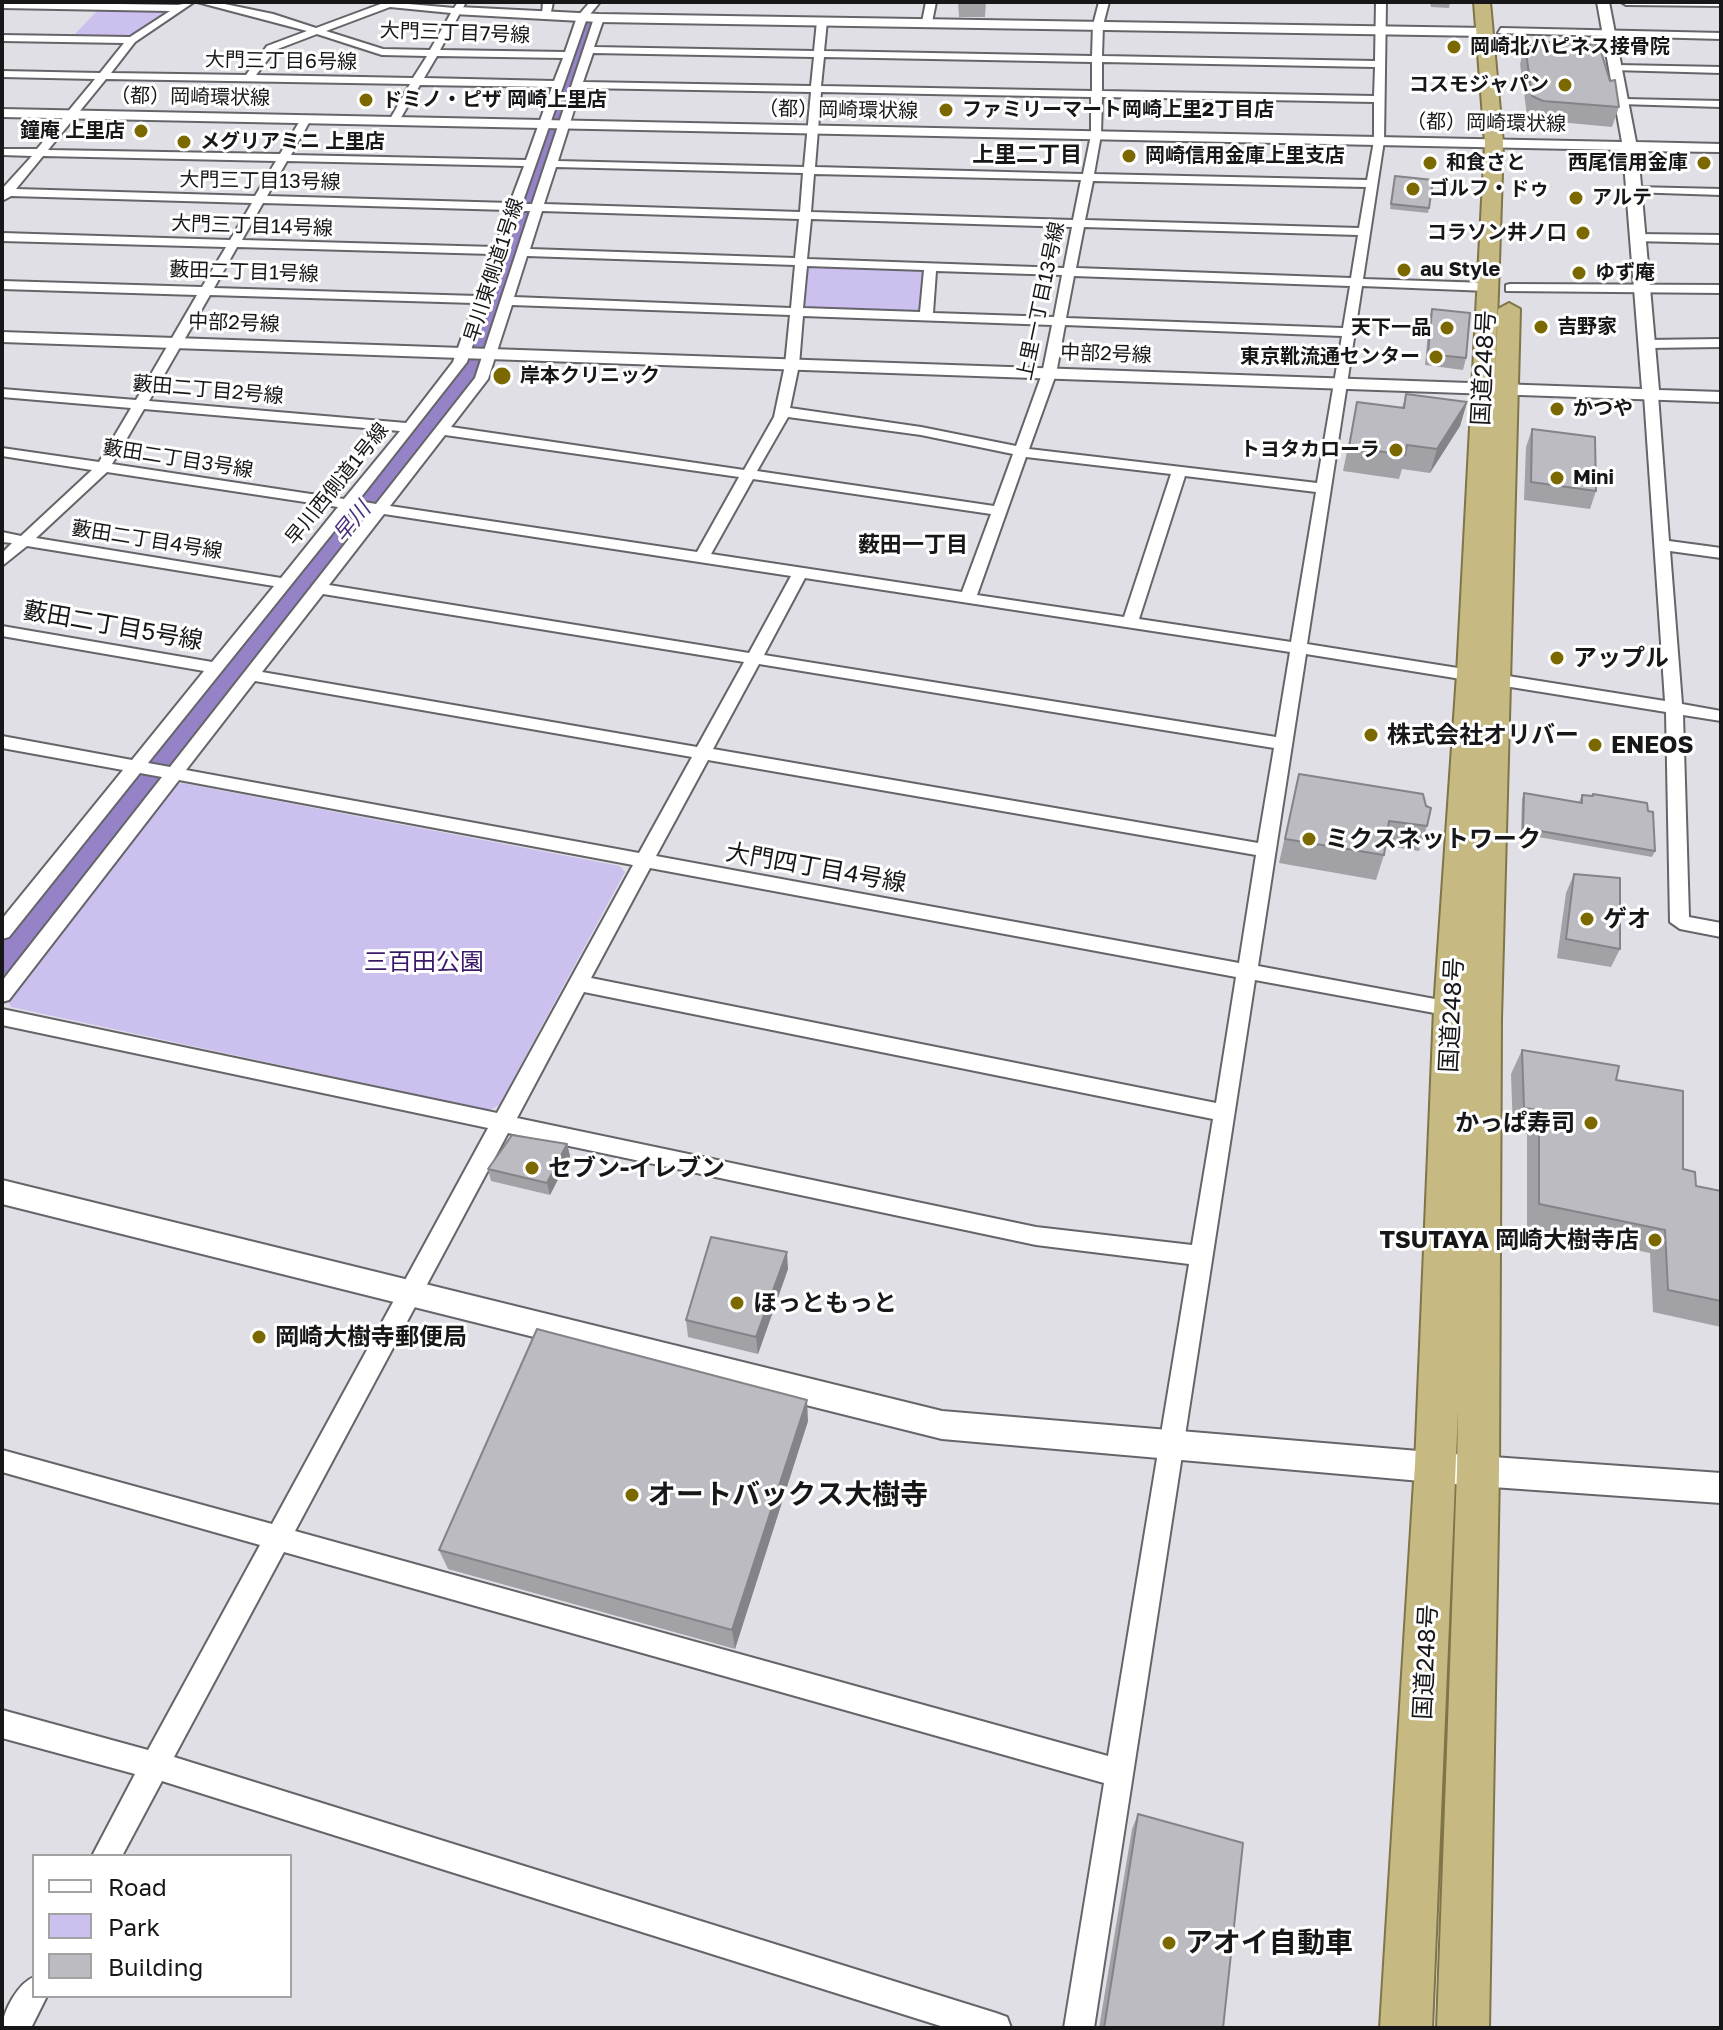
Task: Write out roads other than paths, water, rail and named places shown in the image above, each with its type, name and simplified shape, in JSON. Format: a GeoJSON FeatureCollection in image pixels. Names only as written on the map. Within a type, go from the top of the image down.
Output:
{"type":"FeatureCollection","features":[{"type":"Feature","properties":{"kind":"highway","name":"国道248号"},"geometry":{"type":"LineString","coordinates":[[1463,2028],[1478,1471],[1485,676],[1505,144],[1492,17]]}},
{"type":"Feature","properties":{"kind":"highway","name":"国道248号"},"geometry":{"type":"LineString","coordinates":[[1406,2028],[1436,1465],[1451,1009],[1485,676]]}},
{"type":"Feature","properties":{"kind":"street","name":"大門三丁目7号線"},"geometry":{"type":"LineString","coordinates":[[202,2],[319,30],[382,52],[570,55]]}},
{"type":"Feature","properties":{"kind":"street","name":"早川西側道1号線"},"geometry":{"type":"LineString","coordinates":[[2,932],[411,428],[464,354],[582,17],[595,2]]}},
{"type":"Feature","properties":{"kind":"street"},"geometry":{"type":"LineString","coordinates":[[927,22],[931,2]]}},
{"type":"Feature","properties":{"kind":"street","name":"上里一丁目13号線"},"geometry":{"type":"LineString","coordinates":[[968,598],[1049,374],[1096,135],[1098,25],[1104,2]]}},
{"type":"Feature","properties":{"kind":"street"},"geometry":{"type":"LineString","coordinates":[[1079,2028],[1379,141],[1381,2]]}},
{"type":"Feature","properties":{"kind":"street"},"geometry":{"type":"LineString","coordinates":[[1603,2],[1623,102],[1634,190],[1674,706],[1680,922],[1721,930]]}},
{"type":"Feature","properties":{"kind":"street"},"geometry":{"type":"LineString","coordinates":[[1626,2],[1721,3]]}},
{"type":"Feature","properties":{"kind":"street"},"geometry":{"type":"LineString","coordinates":[[249,78],[271,48],[389,3],[547,8],[599,18],[1380,30],[1492,17],[1610,33],[1721,36]]}},
{"type":"Feature","properties":{"kind":"street"},"geometry":{"type":"LineString","coordinates":[[2,5],[184,5]]}},
{"type":"Feature","properties":{"kind":"street"},"geometry":{"type":"LineString","coordinates":[[4,195],[132,40],[184,5]]}},
{"type":"Feature","properties":{"kind":"street"},"geometry":{"type":"LineString","coordinates":[[88,18],[98,7]]}},
{"type":"Feature","properties":{"kind":"street"},"geometry":{"type":"LineString","coordinates":[[394,121],[461,7]]}},
{"type":"Feature","properties":{"kind":"street","name":"早川東側道1号線"},"geometry":{"type":"LineString","coordinates":[[317,588],[481,379],[599,18]]}},
{"type":"Feature","properties":{"kind":"street"},"geometry":{"type":"LineString","coordinates":[[701,558],[783,411],[792,365],[822,21]]}},
{"type":"Feature","properties":{"kind":"street"},"geometry":{"type":"LineString","coordinates":[[67,39],[77,28]]}},
{"type":"Feature","properties":{"kind":"street"},"geometry":{"type":"LineString","coordinates":[[2,38],[132,40]]}},
{"type":"Feature","properties":{"kind":"street"},"geometry":{"type":"LineString","coordinates":[[590,50],[1380,64]]}},
{"type":"Feature","properties":{"kind":"street"},"geometry":{"type":"LineString","coordinates":[[1617,68],[1721,70]]}},
{"type":"Feature","properties":{"kind":"street","name":"大門三丁目6号線"},"geometry":{"type":"LineString","coordinates":[[2,74],[559,84]]}},
{"type":"Feature","properties":{"kind":"street"},"geometry":{"type":"LineString","coordinates":[[578,85],[1379,99]]}},
{"type":"Feature","properties":{"kind":"street"},"geometry":{"type":"LineString","coordinates":[[1623,102],[1721,104]]}},
{"type":"Feature","properties":{"kind":"street","name":"（都）岡崎環状線"},"geometry":{"type":"LineString","coordinates":[[2,113],[1721,148]]}},
{"type":"Feature","properties":{"kind":"street"},"geometry":{"type":"LineString","coordinates":[[2,561],[103,468],[306,119]]}},
{"type":"Feature","properties":{"kind":"street"},"geometry":{"type":"LineString","coordinates":[[2,152],[532,163]]}},
{"type":"Feature","properties":{"kind":"street"},"geometry":{"type":"LineString","coordinates":[[553,164],[1372,184]]}},
{"type":"Feature","properties":{"kind":"street"},"geometry":{"type":"LineString","coordinates":[[1634,190],[1721,192]]}},
{"type":"Feature","properties":{"kind":"street","name":"大門三丁目13号線"},"geometry":{"type":"LineString","coordinates":[[4,195],[518,205],[1365,232]]}},
{"type":"Feature","properties":{"kind":"street","name":"大門三丁目14号線"},"geometry":{"type":"LineString","coordinates":[[2,237],[501,251]]}},
{"type":"Feature","properties":{"kind":"street"},"geometry":{"type":"LineString","coordinates":[[1637,238],[1721,239]]}},
{"type":"Feature","properties":{"kind":"street"},"geometry":{"type":"LineString","coordinates":[[523,252],[1499,288],[1721,289]]}},
{"type":"Feature","properties":{"kind":"street"},"geometry":{"type":"LineString","coordinates":[[926,317],[930,266]]}},
{"type":"Feature","properties":{"kind":"street","name":"藪田二丁目1号線"},"geometry":{"type":"LineString","coordinates":[[2,285],[485,300]]}},
{"type":"Feature","properties":{"kind":"street"},"geometry":{"type":"LineString","coordinates":[[507,301],[1348,332]]}},
{"type":"Feature","properties":{"kind":"street","name":"中部2号線"},"geometry":{"type":"LineString","coordinates":[[2,337],[1721,397]]}},
{"type":"Feature","properties":{"kind":"street"},"geometry":{"type":"LineString","coordinates":[[1646,344],[1721,343]]}},
{"type":"Feature","properties":{"kind":"street","name":"藪田二丁目2号線"},"geometry":{"type":"LineString","coordinates":[[2,393],[411,428]]}},
{"type":"Feature","properties":{"kind":"street"},"geometry":{"type":"LineString","coordinates":[[783,411],[921,431],[1022,452],[1323,488]]}},
{"type":"Feature","properties":{"kind":"street"},"geometry":{"type":"LineString","coordinates":[[441,430],[1001,511]]}},
{"type":"Feature","properties":{"kind":"street","name":"藪田二丁目3号線"},"geometry":{"type":"LineString","coordinates":[[2,452],[1485,676],[1721,716]]}},
{"type":"Feature","properties":{"kind":"street"},"geometry":{"type":"LineString","coordinates":[[1130,623],[1179,471]]}},
{"type":"Feature","properties":{"kind":"street","name":"藪田二丁目4号線"},"geometry":{"type":"LineString","coordinates":[[2,537],[285,583]]}},
{"type":"Feature","properties":{"kind":"street"},"geometry":{"type":"LineString","coordinates":[[1663,545],[1721,553]]}},
{"type":"Feature","properties":{"kind":"street"},"geometry":{"type":"LineString","coordinates":[[107,1854],[800,573]]}},
{"type":"Feature","properties":{"kind":"street"},"geometry":{"type":"LineString","coordinates":[[2,995],[317,588],[1284,744]]}},
{"type":"Feature","properties":{"kind":"street","name":"藪田二丁目5号線"},"geometry":{"type":"LineString","coordinates":[[2,631],[216,668]]}},
{"type":"Feature","properties":{"kind":"street"},"geometry":{"type":"LineString","coordinates":[[250,675],[1268,851]]}},
{"type":"Feature","properties":{"kind":"street"},"geometry":{"type":"LineString","coordinates":[[2,742],[136,766]]}},
{"type":"Feature","properties":{"kind":"street","name":"大門四丁目4号線"},"geometry":{"type":"LineString","coordinates":[[136,766],[1451,1009]]}},
{"type":"Feature","properties":{"kind":"street"},"geometry":{"type":"LineString","coordinates":[[577,983],[1226,1113]]}},
{"type":"Feature","properties":{"kind":"street"},"geometry":{"type":"LineString","coordinates":[[2,1017],[1036,1236],[1203,1256]]}},
{"type":"Feature","properties":{"kind":"street"},"geometry":{"type":"LineString","coordinates":[[2,1192],[942,1425],[1478,1471],[1721,1488]]}},
{"type":"Feature","properties":{"kind":"street"},"geometry":{"type":"LineString","coordinates":[[2,1461],[1118,1773]]}},
{"type":"Feature","properties":{"kind":"street"},"geometry":{"type":"LineString","coordinates":[[2,1724],[154,1765],[996,2028]]}},
{"type":"Feature","properties":{"kind":"street"},"geometry":{"type":"LineString","coordinates":[[15,2028],[32,1996]]}},
{"type":"Feature","properties":{"kind":"waterway","name":"早川"},"geometry":{"type":"LineString","coordinates":[[2,961],[459,388],[474,363],[590,21]]}},
{"type":"Feature","properties":{"kind":"place","name":"岡崎北ハピネス接骨院"},"geometry":{"type":"Point","coordinates":[1454,47]}},
{"type":"Feature","properties":{"kind":"place","name":"コスモジャパン"},"geometry":{"type":"Point","coordinates":[1565,85]}},
{"type":"Feature","properties":{"kind":"place","name":"ドミノ・ピザ 岡崎上里店"},"geometry":{"type":"Point","coordinates":[366,100]}},
{"type":"Feature","properties":{"kind":"place","name":"ファミリーマート岡崎上里2丁目店"},"geometry":{"type":"Point","coordinates":[946,110]}},
{"type":"Feature","properties":{"kind":"place","name":"鐘庵 上里店"},"geometry":{"type":"Point","coordinates":[141,131]}},
{"type":"Feature","properties":{"kind":"place","name":"メグリアミニ 上里店"},"geometry":{"type":"Point","coordinates":[184,142]}},
{"type":"Feature","properties":{"kind":"place","name":"岡崎信用金庫上里支店"},"geometry":{"type":"Point","coordinates":[1129,156]}},
{"type":"Feature","properties":{"kind":"place","name":"和食さと"},"geometry":{"type":"Point","coordinates":[1430,163]}},
{"type":"Feature","properties":{"kind":"place","name":"西尾信用金庫"},"geometry":{"type":"Point","coordinates":[1704,163]}},
{"type":"Feature","properties":{"kind":"place","name":"ゴルフ・ドゥ"},"geometry":{"type":"Point","coordinates":[1413,189]}},
{"type":"Feature","properties":{"kind":"place","name":"アルテ"},"geometry":{"type":"Point","coordinates":[1576,198]}},
{"type":"Feature","properties":{"kind":"place","name":"コラソン井ノ口"},"geometry":{"type":"Point","coordinates":[1583,233]}},
{"type":"Feature","properties":{"kind":"place","name":"au Style"},"geometry":{"type":"Point","coordinates":[1404,270]}},
{"type":"Feature","properties":{"kind":"place","name":"ゆず庵"},"geometry":{"type":"Point","coordinates":[1579,273]}},
{"type":"Feature","properties":{"kind":"place","name":"吉野家"},"geometry":{"type":"Point","coordinates":[1541,327]}},
{"type":"Feature","properties":{"kind":"place","name":"天下一品"},"geometry":{"type":"Point","coordinates":[1447,328]}},
{"type":"Feature","properties":{"kind":"place","name":"東京靴流通センター"},"geometry":{"type":"Point","coordinates":[1436,357]}},
{"type":"Feature","properties":{"kind":"place","name":"岸本クリニック"},"geometry":{"type":"Point","coordinates":[502,376]}},
{"type":"Feature","properties":{"kind":"place","name":"かつや"},"geometry":{"type":"Point","coordinates":[1557,409]}},
{"type":"Feature","properties":{"kind":"place","name":"トヨタカローラ"},"geometry":{"type":"Point","coordinates":[1396,450]}},
{"type":"Feature","properties":{"kind":"place","name":"Mini"},"geometry":{"type":"Point","coordinates":[1557,478]}},
{"type":"Feature","properties":{"kind":"place","name":"アップル"},"geometry":{"type":"Point","coordinates":[1557,658]}},
{"type":"Feature","properties":{"kind":"place","name":"株式会社オリバー"},"geometry":{"type":"Point","coordinates":[1371,735]}},
{"type":"Feature","properties":{"kind":"place","name":"ENEOS"},"geometry":{"type":"Point","coordinates":[1595,745]}},
{"type":"Feature","properties":{"kind":"place","name":"ミクスネットワーク"},"geometry":{"type":"Point","coordinates":[1309,839]}},
{"type":"Feature","properties":{"kind":"place","name":"ゲオ"},"geometry":{"type":"Point","coordinates":[1587,919]}},
{"type":"Feature","properties":{"kind":"place","name":"かっぱ寿司"},"geometry":{"type":"Point","coordinates":[1591,1123]}},
{"type":"Feature","properties":{"kind":"place","name":"セブン-イレブン"},"geometry":{"type":"Point","coordinates":[532,1168]}},
{"type":"Feature","properties":{"kind":"place","name":"TSUTAYA 岡崎大樹寺店"},"geometry":{"type":"Point","coordinates":[1655,1240]}},
{"type":"Feature","properties":{"kind":"place","name":"ほっともっと"},"geometry":{"type":"Point","coordinates":[737,1303]}},
{"type":"Feature","properties":{"kind":"place","name":"岡崎大樹寺郵便局"},"geometry":{"type":"Point","coordinates":[259,1337]}},
{"type":"Feature","properties":{"kind":"place","name":"オートバックス大樹寺"},"geometry":{"type":"Point","coordinates":[632,1495]}},
{"type":"Feature","properties":{"kind":"place","name":"アオイ自動車"},"geometry":{"type":"Point","coordinates":[1169,1943]}},
{"type":"Feature","properties":{"kind":"district","name":"上里二丁目"},"geometry":{"type":"Point","coordinates":[1027,155]}},
{"type":"Feature","properties":{"kind":"district","name":"薮田一丁目"},"geometry":{"type":"Point","coordinates":[913,545]}},
{"type":"Feature","properties":{"kind":"park label","name":"三百田公園"},"geometry":{"type":"Point","coordinates":[424,962]}}]}
